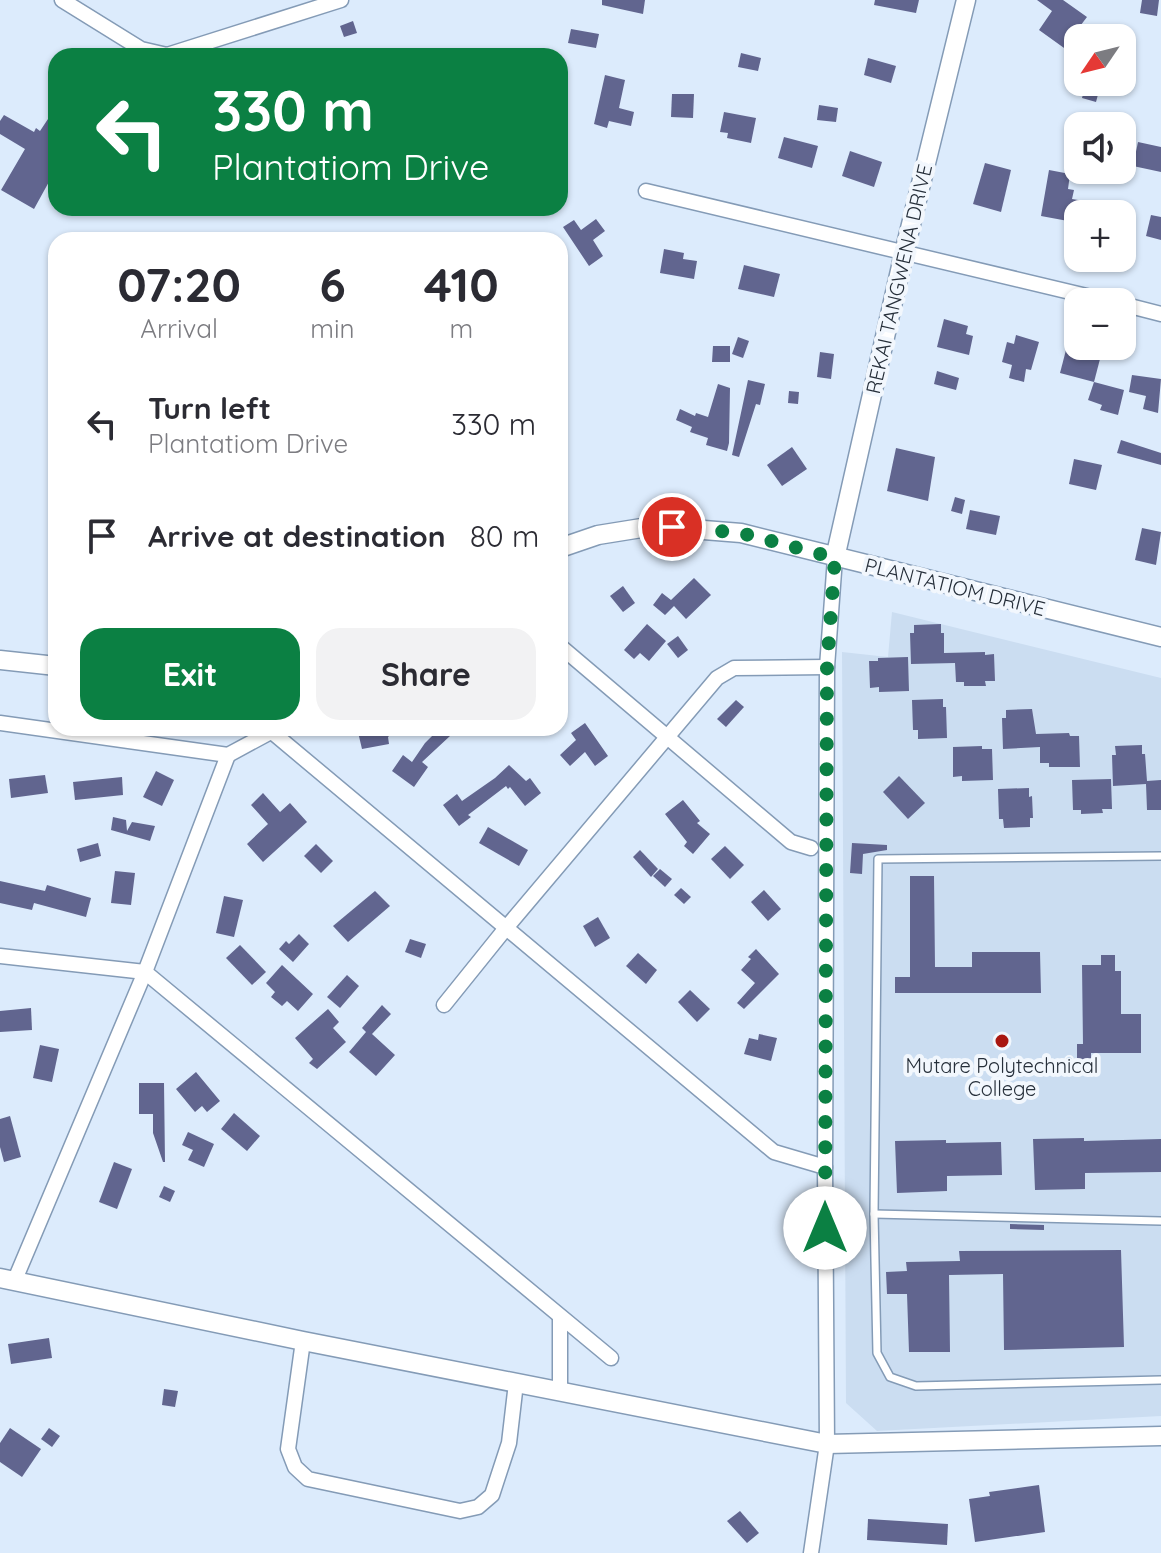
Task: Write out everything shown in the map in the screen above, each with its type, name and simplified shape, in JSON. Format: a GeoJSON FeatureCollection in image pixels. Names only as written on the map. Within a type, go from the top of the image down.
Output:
{"type":"FeatureCollection","features":[{"type":"Feature","properties":{"kind":"street"},"geometry":{"type":"LineString","coordinates":[[62,0],[139,48]]}},
{"type":"Feature","properties":{"kind":"street"},"geometry":{"type":"LineString","coordinates":[[189,48],[341,0]]}},
{"type":"Feature","properties":{"kind":"street","name":"REKAI TANGWENA DRIVE"},"geometry":{"type":"LineString","coordinates":[[835,558],[904,253],[966,0]]}},
{"type":"Feature","properties":{"kind":"street"},"geometry":{"type":"LineString","coordinates":[[646,191],[1064,291]]}},
{"type":"Feature","properties":{"kind":"street"},"geometry":{"type":"LineString","coordinates":[[1136,308],[1161,314]]}},
{"type":"Feature","properties":{"kind":"street","name":"PLANTATIOM DRIVE"},"geometry":{"type":"LineString","coordinates":[[568,545],[598,535],[654,526],[741,533],[1161,637]]}},
{"type":"Feature","properties":{"kind":"street"},"geometry":{"type":"LineString","coordinates":[[811,1553],[827,1444],[827,667],[835,558]]}},
{"type":"Feature","properties":{"kind":"street"},"geometry":{"type":"LineString","coordinates":[[568,653],[791,842],[811,848]]}},
{"type":"Feature","properties":{"kind":"street"},"geometry":{"type":"LineString","coordinates":[[0,660],[48,665]]}},
{"type":"Feature","properties":{"kind":"street"},"geometry":{"type":"LineString","coordinates":[[444,1005],[717,678],[734,668],[827,667]]}},
{"type":"Feature","properties":{"kind":"street"},"geometry":{"type":"LineString","coordinates":[[0,723],[48,730]]}},
{"type":"Feature","properties":{"kind":"street"},"geometry":{"type":"LineString","coordinates":[[93,736],[228,755],[264,736]]}},
{"type":"Feature","properties":{"kind":"street"},"geometry":{"type":"LineString","coordinates":[[282,736],[774,1152],[825,1167]]}},
{"type":"Feature","properties":{"kind":"street"},"geometry":{"type":"LineString","coordinates":[[228,755],[145,972],[7,1280],[827,1444],[1161,1436]]}},
{"type":"Feature","properties":{"kind":"street"},"geometry":{"type":"LineString","coordinates":[[0,956],[145,972],[611,1358]]}},
{"type":"Feature","properties":{"kind":"street"},"geometry":{"type":"LineString","coordinates":[[560,1318],[560,1391]]}},
{"type":"Feature","properties":{"kind":"street"},"geometry":{"type":"LineString","coordinates":[[303,1341],[288,1449],[295,1467],[308,1479],[460,1511],[478,1507],[492,1495],[509,1443],[516,1383]]}},
{"type":"Feature","properties":{"kind":"lane"},"geometry":{"type":"LineString","coordinates":[[1161,856],[878,859],[874,1214],[877,1353],[890,1377],[916,1386],[1161,1380]]}},
{"type":"Feature","properties":{"kind":"lane"},"geometry":{"type":"LineString","coordinates":[[874,1214],[1161,1221]]}},
{"type":"Feature","properties":{"kind":"shaded area","name":"Mutare Polytechnical College"},"geometry":{"type":"Polygon","coordinates":[[[892,612],[1161,678],[1161,1416],[877,1431],[846,1403],[842,652],[888,657],[892,612]]]}},
{"type":"Feature","properties":{"kind":"building"},"geometry":{"type":"Polygon","coordinates":[[[602,0],[645,0],[643,14],[602,5],[602,0]]]}},
{"type":"Feature","properties":{"kind":"building"},"geometry":{"type":"Polygon","coordinates":[[[875,0],[919,0],[916,13],[874,5],[875,0]]]}},
{"type":"Feature","properties":{"kind":"building"},"geometry":{"type":"Polygon","coordinates":[[[1037,0],[1063,0],[1087,17],[1082,24],[1064,24],[1064,48],[1039,30],[1052,11],[1037,0]]]}},
{"type":"Feature","properties":{"kind":"building"},"geometry":{"type":"Polygon","coordinates":[[[1142,0],[1159,0],[1157,16],[1140,13],[1142,0]]]}},
{"type":"Feature","properties":{"kind":"building"},"geometry":{"type":"Polygon","coordinates":[[[353,21],[357,33],[344,37],[340,26],[353,21]]]}},
{"type":"Feature","properties":{"kind":"building"},"geometry":{"type":"Polygon","coordinates":[[[571,29],[599,34],[596,48],[568,43],[571,29]]]}},
{"type":"Feature","properties":{"kind":"building"},"geometry":{"type":"Polygon","coordinates":[[[741,53],[761,58],[758,71],[738,67],[741,53]]]}},
{"type":"Feature","properties":{"kind":"building"},"geometry":{"type":"Polygon","coordinates":[[[868,58],[896,66],[891,83],[864,75],[868,58]]]}},
{"type":"Feature","properties":{"kind":"building"},"geometry":{"type":"Polygon","coordinates":[[[605,75],[625,80],[619,108],[634,112],[631,126],[609,121],[607,128],[594,124],[605,75]]]}},
{"type":"Feature","properties":{"kind":"building"},"geometry":{"type":"Polygon","coordinates":[[[672,94],[694,94],[693,118],[671,117],[672,94]]]}},
{"type":"Feature","properties":{"kind":"building"},"geometry":{"type":"Polygon","coordinates":[[[1083,96],[1098,96],[1096,102],[1083,96]]]}},
{"type":"Feature","properties":{"kind":"building"},"geometry":{"type":"Polygon","coordinates":[[[819,105],[838,108],[836,122],[817,120],[819,105]]]}},
{"type":"Feature","properties":{"kind":"building"},"geometry":{"type":"Polygon","coordinates":[[[724,112],[756,118],[751,143],[727,138],[728,133],[720,132],[724,112]]]}},
{"type":"Feature","properties":{"kind":"building"},"geometry":{"type":"Polygon","coordinates":[[[4,115],[34,132],[36,128],[40,131],[48,119],[48,184],[34,209],[1,190],[25,149],[0,134],[0,121],[4,115]]]}},
{"type":"Feature","properties":{"kind":"building"},"geometry":{"type":"Polygon","coordinates":[[[784,137],[818,146],[812,168],[778,158],[784,137]]]}},
{"type":"Feature","properties":{"kind":"building"},"geometry":{"type":"Polygon","coordinates":[[[1138,142],[1161,147],[1161,172],[1136,167],[1138,142]]]}},
{"type":"Feature","properties":{"kind":"building"},"geometry":{"type":"Polygon","coordinates":[[[850,151],[882,162],[874,187],[842,176],[850,151]]]}},
{"type":"Feature","properties":{"kind":"building"},"geometry":{"type":"Polygon","coordinates":[[[985,163],[1011,170],[1001,212],[973,204],[985,163]]]}},
{"type":"Feature","properties":{"kind":"building"},"geometry":{"type":"Polygon","coordinates":[[[1049,170],[1064,173],[1064,184],[1069,184],[1068,189],[1074,190],[1072,199],[1078,200],[1064,200],[1064,220],[1041,216],[1049,170]]]}},
{"type":"Feature","properties":{"kind":"building"},"geometry":{"type":"Polygon","coordinates":[[[1151,215],[1161,217],[1161,240],[1146,236],[1151,215]]]}},
{"type":"Feature","properties":{"kind":"building"},"geometry":{"type":"Polygon","coordinates":[[[596,219],[605,231],[593,240],[603,256],[589,266],[563,227],[574,220],[581,230],[596,219]]]}},
{"type":"Feature","properties":{"kind":"building"},"geometry":{"type":"Polygon","coordinates":[[[664,249],[684,253],[683,259],[697,261],[694,279],[660,273],[664,249]]]}},
{"type":"Feature","properties":{"kind":"building"},"geometry":{"type":"Polygon","coordinates":[[[744,265],[780,274],[774,297],[738,289],[744,265]]]}},
{"type":"Feature","properties":{"kind":"building"},"geometry":{"type":"Polygon","coordinates":[[[944,319],[968,326],[966,334],[973,336],[969,355],[937,347],[944,319]]]}},
{"type":"Feature","properties":{"kind":"building"},"geometry":{"type":"Polygon","coordinates":[[[1016,335],[1039,342],[1031,370],[1026,369],[1024,382],[1009,378],[1012,365],[1002,362],[1007,342],[1014,344],[1016,335]]]}},
{"type":"Feature","properties":{"kind":"building"},"geometry":{"type":"Polygon","coordinates":[[[738,337],[749,341],[743,358],[732,354],[738,337]]]}},
{"type":"Feature","properties":{"kind":"building"},"geometry":{"type":"Polygon","coordinates":[[[713,346],[730,346],[730,362],[712,362],[713,346]]]}},
{"type":"Feature","properties":{"kind":"building"},"geometry":{"type":"Polygon","coordinates":[[[820,352],[834,354],[831,379],[817,377],[820,352]]]}},
{"type":"Feature","properties":{"kind":"building"},"geometry":{"type":"Polygon","coordinates":[[[1064,358],[1100,360],[1094,382],[1060,373],[1064,358]]]}},
{"type":"Feature","properties":{"kind":"building"},"geometry":{"type":"Polygon","coordinates":[[[937,371],[959,378],[956,390],[934,384],[937,371]]]}},
{"type":"Feature","properties":{"kind":"building"},"geometry":{"type":"Polygon","coordinates":[[[1132,375],[1161,379],[1158,413],[1143,409],[1146,396],[1129,392],[1132,375]]]}},
{"type":"Feature","properties":{"kind":"building"},"geometry":{"type":"Polygon","coordinates":[[[748,380],[765,384],[739,457],[732,455],[748,380]]]}},
{"type":"Feature","properties":{"kind":"building"},"geometry":{"type":"Polygon","coordinates":[[[1094,382],[1124,390],[1118,415],[1100,410],[1102,405],[1088,400],[1094,382]]]}},
{"type":"Feature","properties":{"kind":"building"},"geometry":{"type":"Polygon","coordinates":[[[718,384],[730,388],[727,451],[706,445],[708,438],[690,432],[692,427],[676,420],[680,409],[695,416],[696,413],[708,417],[718,384]]]}},
{"type":"Feature","properties":{"kind":"building"},"geometry":{"type":"Polygon","coordinates":[[[789,391],[799,392],[798,404],[788,403],[789,391]]]}},
{"type":"Feature","properties":{"kind":"building"},"geometry":{"type":"Polygon","coordinates":[[[1121,440],[1161,453],[1161,465],[1117,453],[1121,440]]]}},
{"type":"Feature","properties":{"kind":"building"},"geometry":{"type":"Polygon","coordinates":[[[792,447],[807,469],[782,486],[767,465],[792,447]]]}},
{"type":"Feature","properties":{"kind":"building"},"geometry":{"type":"Polygon","coordinates":[[[896,448],[935,457],[928,501],[887,491],[896,448]]]}},
{"type":"Feature","properties":{"kind":"building"},"geometry":{"type":"Polygon","coordinates":[[[1074,459],[1102,465],[1096,490],[1069,484],[1074,459]]]}},
{"type":"Feature","properties":{"kind":"building"},"geometry":{"type":"Polygon","coordinates":[[[955,497],[965,500],[962,514],[951,511],[955,497]]]}},
{"type":"Feature","properties":{"kind":"building"},"geometry":{"type":"Polygon","coordinates":[[[970,510],[1000,516],[996,535],[966,529],[970,510]]]}},
{"type":"Feature","properties":{"kind":"building"},"geometry":{"type":"Polygon","coordinates":[[[1142,528],[1161,532],[1156,565],[1135,560],[1142,528]]]}},
{"type":"Feature","properties":{"kind":"building"},"geometry":{"type":"Polygon","coordinates":[[[694,578],[711,595],[686,619],[674,606],[665,615],[653,605],[662,593],[671,600],[694,578]]]}},
{"type":"Feature","properties":{"kind":"building"},"geometry":{"type":"Polygon","coordinates":[[[623,586],[635,603],[623,612],[610,596],[623,586]]]}},
{"type":"Feature","properties":{"kind":"building"},"geometry":{"type":"Polygon","coordinates":[[[647,624],[666,641],[649,661],[640,653],[634,659],[624,650],[647,624]]]}},
{"type":"Feature","properties":{"kind":"building"},"geometry":{"type":"Polygon","coordinates":[[[941,624],[944,653],[994,654],[995,681],[985,681],[986,686],[964,686],[964,682],[956,682],[955,663],[911,664],[910,633],[914,633],[914,625],[941,624]]]}},
{"type":"Feature","properties":{"kind":"building"},"geometry":{"type":"Polygon","coordinates":[[[678,636],[688,650],[678,658],[667,644],[678,636]]]}},
{"type":"Feature","properties":{"kind":"building"},"geometry":{"type":"Polygon","coordinates":[[[908,657],[909,691],[879,692],[879,687],[870,688],[869,661],[908,657]]]}},
{"type":"Feature","properties":{"kind":"building"},"geometry":{"type":"Polygon","coordinates":[[[943,699],[947,738],[918,739],[918,730],[913,730],[912,700],[943,699]]]}},
{"type":"Feature","properties":{"kind":"building"},"geometry":{"type":"Polygon","coordinates":[[[736,700],[744,707],[726,727],[717,719],[736,700]]]}},
{"type":"Feature","properties":{"kind":"building"},"geometry":{"type":"Polygon","coordinates":[[[1032,709],[1036,734],[1069,733],[1070,736],[1079,736],[1080,767],[1049,767],[1049,763],[1040,763],[1040,747],[1003,749],[1002,718],[1006,718],[1006,710],[1032,709]]]}},
{"type":"Feature","properties":{"kind":"building"},"geometry":{"type":"Polygon","coordinates":[[[585,723],[608,756],[595,766],[585,752],[570,766],[560,755],[576,740],[571,733],[585,723]]]}},
{"type":"Feature","properties":{"kind":"building"},"geometry":{"type":"Polygon","coordinates":[[[359,736],[389,736],[389,744],[362,749],[359,736]]]}},
{"type":"Feature","properties":{"kind":"building"},"geometry":{"type":"Polygon","coordinates":[[[432,736],[450,736],[422,762],[428,767],[414,787],[392,771],[403,755],[412,762],[432,736]]]}},
{"type":"Feature","properties":{"kind":"building"},"geometry":{"type":"Polygon","coordinates":[[[1142,745],[1147,781],[1161,780],[1161,810],[1147,810],[1146,784],[1113,786],[1112,755],[1116,755],[1115,746],[1142,745]]]}},
{"type":"Feature","properties":{"kind":"building"},"geometry":{"type":"Polygon","coordinates":[[[982,746],[982,749],[992,749],[993,780],[962,781],[962,776],[953,777],[953,747],[982,746]]]}},
{"type":"Feature","properties":{"kind":"building"},"geometry":{"type":"Polygon","coordinates":[[[509,765],[526,781],[530,778],[541,793],[525,806],[506,786],[468,815],[471,817],[459,826],[443,805],[457,794],[462,801],[509,765]]]}},
{"type":"Feature","properties":{"kind":"building"},"geometry":{"type":"Polygon","coordinates":[[[156,771],[174,780],[162,806],[143,797],[156,771]]]}},
{"type":"Feature","properties":{"kind":"building"},"geometry":{"type":"Polygon","coordinates":[[[45,775],[48,793],[11,798],[9,779],[45,775]]]}},
{"type":"Feature","properties":{"kind":"building"},"geometry":{"type":"Polygon","coordinates":[[[899,776],[925,803],[908,819],[883,792],[899,776]]]}},
{"type":"Feature","properties":{"kind":"building"},"geometry":{"type":"Polygon","coordinates":[[[122,777],[123,795],[75,800],[73,782],[122,777]]]}},
{"type":"Feature","properties":{"kind":"building"},"geometry":{"type":"Polygon","coordinates":[[[1111,779],[1112,809],[1102,809],[1103,813],[1081,814],[1081,810],[1073,810],[1072,780],[1111,779]]]}},
{"type":"Feature","properties":{"kind":"building"},"geometry":{"type":"Polygon","coordinates":[[[1029,788],[1033,818],[1030,818],[1030,827],[1004,828],[1003,819],[999,819],[998,789],[1029,788]]]}},
{"type":"Feature","properties":{"kind":"building"},"geometry":{"type":"Polygon","coordinates":[[[263,793],[280,812],[290,803],[307,822],[263,862],[247,844],[268,824],[251,805],[263,793]]]}},
{"type":"Feature","properties":{"kind":"building"},"geometry":{"type":"Polygon","coordinates":[[[683,800],[700,821],[697,823],[710,834],[693,854],[684,846],[687,842],[665,814],[683,800]]]}},
{"type":"Feature","properties":{"kind":"building"},"geometry":{"type":"Polygon","coordinates":[[[113,817],[126,820],[127,831],[132,822],[155,826],[150,841],[111,830],[113,817]]]}},
{"type":"Feature","properties":{"kind":"building"},"geometry":{"type":"Polygon","coordinates":[[[488,827],[528,850],[519,866],[479,843],[488,827]]]}},
{"type":"Feature","properties":{"kind":"building"},"geometry":{"type":"Polygon","coordinates":[[[98,843],[101,856],[80,862],[77,849],[98,843]]]}},
{"type":"Feature","properties":{"kind":"building"},"geometry":{"type":"Polygon","coordinates":[[[852,843],[887,845],[887,850],[863,854],[862,874],[850,873],[852,843]]]}},
{"type":"Feature","properties":{"kind":"building"},"geometry":{"type":"Polygon","coordinates":[[[316,844],[333,861],[321,873],[304,856],[316,844]]]}},
{"type":"Feature","properties":{"kind":"building"},"geometry":{"type":"Polygon","coordinates":[[[725,846],[744,865],[730,879],[711,859],[725,846]]]}},
{"type":"Feature","properties":{"kind":"building"},"geometry":{"type":"Polygon","coordinates":[[[640,850],[658,869],[651,877],[633,857],[640,850]]]}},
{"type":"Feature","properties":{"kind":"building"},"geometry":{"type":"Polygon","coordinates":[[[660,869],[672,879],[665,887],[653,876],[660,869]]]}},
{"type":"Feature","properties":{"kind":"building"},"geometry":{"type":"Polygon","coordinates":[[[115,871],[135,873],[131,905],[111,903],[115,871]]]}},
{"type":"Feature","properties":{"kind":"building"},"geometry":{"type":"Polygon","coordinates":[[[910,876],[934,876],[935,967],[972,967],[972,952],[1040,952],[1041,993],[895,993],[895,977],[910,977],[910,876]]]}},
{"type":"Feature","properties":{"kind":"building"},"geometry":{"type":"Polygon","coordinates":[[[0,881],[45,891],[47,885],[91,898],[86,917],[34,903],[32,910],[0,903],[0,881]]]}},
{"type":"Feature","properties":{"kind":"building"},"geometry":{"type":"Polygon","coordinates":[[[681,888],[691,897],[684,904],[674,895],[681,888]]]}},
{"type":"Feature","properties":{"kind":"building"},"geometry":{"type":"Polygon","coordinates":[[[764,890],[781,909],[768,921],[751,902],[764,890]]]}},
{"type":"Feature","properties":{"kind":"building"},"geometry":{"type":"Polygon","coordinates":[[[375,891],[390,906],[348,942],[333,926],[375,891]]]}},
{"type":"Feature","properties":{"kind":"building"},"geometry":{"type":"Polygon","coordinates":[[[224,896],[243,900],[234,937],[216,933],[224,896]]]}},
{"type":"Feature","properties":{"kind":"building"},"geometry":{"type":"Polygon","coordinates":[[[598,917],[610,938],[595,947],[583,926],[598,917]]]}},
{"type":"Feature","properties":{"kind":"building"},"geometry":{"type":"Polygon","coordinates":[[[299,934],[309,944],[293,962],[279,949],[299,934]]]}},
{"type":"Feature","properties":{"kind":"building"},"geometry":{"type":"Polygon","coordinates":[[[410,939],[426,944],[421,958],[405,952],[410,939]]]}},
{"type":"Feature","properties":{"kind":"building"},"geometry":{"type":"Polygon","coordinates":[[[240,945],[266,972],[252,985],[226,958],[240,945]]]}},
{"type":"Feature","properties":{"kind":"building"},"geometry":{"type":"Polygon","coordinates":[[[756,949],[779,974],[744,1009],[737,1003],[755,983],[741,970],[756,949]]]}},
{"type":"Feature","properties":{"kind":"building"},"geometry":{"type":"Polygon","coordinates":[[[638,953],[657,970],[646,984],[626,966],[638,953]]]}},
{"type":"Feature","properties":{"kind":"building"},"geometry":{"type":"Polygon","coordinates":[[[1101,955],[1115,955],[1115,971],[1121,971],[1121,1014],[1141,1014],[1141,1053],[1091,1053],[1091,1060],[1077,1060],[1077,1044],[1083,1044],[1082,965],[1101,965],[1101,955]]]}},
{"type":"Feature","properties":{"kind":"building"},"geometry":{"type":"Polygon","coordinates":[[[282,965],[313,994],[298,1011],[287,1001],[282,1006],[271,997],[275,992],[266,983],[282,965]]]}},
{"type":"Feature","properties":{"kind":"building"},"geometry":{"type":"Polygon","coordinates":[[[347,975],[359,986],[340,1008],[327,997],[347,975]]]}},
{"type":"Feature","properties":{"kind":"building"},"geometry":{"type":"Polygon","coordinates":[[[690,990],[710,1009],[697,1022],[678,1002],[690,990]]]}},
{"type":"Feature","properties":{"kind":"building"},"geometry":{"type":"Polygon","coordinates":[[[382,1005],[391,1014],[372,1034],[395,1055],[376,1076],[349,1052],[366,1032],[362,1028],[382,1005]]]}},
{"type":"Feature","properties":{"kind":"building"},"geometry":{"type":"Polygon","coordinates":[[[31,1008],[32,1030],[0,1032],[0,1011],[31,1008]]]}},
{"type":"Feature","properties":{"kind":"building"},"geometry":{"type":"Polygon","coordinates":[[[328,1009],[339,1022],[333,1028],[346,1042],[317,1069],[309,1063],[313,1059],[295,1038],[328,1009]]]}},
{"type":"Feature","properties":{"kind":"building"},"geometry":{"type":"Polygon","coordinates":[[[759,1034],[777,1038],[771,1061],[744,1054],[749,1038],[758,1040],[759,1034]]]}},
{"type":"Feature","properties":{"kind":"building"},"geometry":{"type":"Polygon","coordinates":[[[40,1045],[59,1049],[52,1082],[33,1078],[40,1045]]]}},
{"type":"Feature","properties":{"kind":"building"},"geometry":{"type":"Polygon","coordinates":[[[196,1072],[220,1101],[207,1112],[202,1106],[195,1112],[176,1089],[196,1072]]]}},
{"type":"Feature","properties":{"kind":"building"},"geometry":{"type":"Polygon","coordinates":[[[139,1083],[164,1083],[165,1162],[153,1133],[153,1114],[139,1114],[139,1083]]]}},
{"type":"Feature","properties":{"kind":"building"},"geometry":{"type":"Polygon","coordinates":[[[234,1113],[260,1136],[247,1151],[221,1129],[234,1113]]]}},
{"type":"Feature","properties":{"kind":"building"},"geometry":{"type":"Polygon","coordinates":[[[10,1116],[21,1157],[4,1162],[0,1147],[0,1119],[10,1116]]]}},
{"type":"Feature","properties":{"kind":"building"},"geometry":{"type":"Polygon","coordinates":[[[188,1132],[214,1144],[204,1167],[188,1160],[193,1150],[182,1145],[188,1132]]]}},
{"type":"Feature","properties":{"kind":"building"},"geometry":{"type":"Polygon","coordinates":[[[1084,1138],[1084,1141],[1161,1139],[1161,1172],[1085,1173],[1085,1189],[1035,1190],[1033,1139],[1084,1138]]]}},
{"type":"Feature","properties":{"kind":"building"},"geometry":{"type":"Polygon","coordinates":[[[946,1140],[946,1143],[1001,1142],[1002,1175],[947,1176],[947,1191],[897,1193],[895,1141],[946,1140]]]}},
{"type":"Feature","properties":{"kind":"building"},"geometry":{"type":"Polygon","coordinates":[[[114,1162],[132,1169],[117,1209],[99,1202],[114,1162]]]}},
{"type":"Feature","properties":{"kind":"building"},"geometry":{"type":"Polygon","coordinates":[[[164,1186],[175,1191],[170,1202],[159,1197],[164,1186]]]}},
{"type":"Feature","properties":{"kind":"building"},"geometry":{"type":"Polygon","coordinates":[[[1010,1224],[1044,1225],[1044,1230],[1010,1229],[1010,1224]]]}},
{"type":"Feature","properties":{"kind":"building"},"geometry":{"type":"Polygon","coordinates":[[[1121,1250],[1124,1347],[1004,1350],[1003,1274],[949,1275],[950,1352],[909,1352],[907,1294],[887,1294],[886,1272],[907,1271],[906,1262],[960,1261],[959,1251],[1121,1250]]]}},
{"type":"Feature","properties":{"kind":"building"},"geometry":{"type":"Polygon","coordinates":[[[49,1338],[52,1358],[11,1364],[8,1344],[49,1338]]]}},
{"type":"Feature","properties":{"kind":"building"},"geometry":{"type":"Polygon","coordinates":[[[164,1389],[178,1391],[175,1407],[162,1405],[164,1389]]]}},
{"type":"Feature","properties":{"kind":"building"},"geometry":{"type":"Polygon","coordinates":[[[10,1428],[41,1449],[22,1477],[0,1462],[0,1443],[10,1428]]]}},
{"type":"Feature","properties":{"kind":"building"},"geometry":{"type":"Polygon","coordinates":[[[49,1428],[60,1436],[52,1447],[41,1439],[49,1428]]]}},
{"type":"Feature","properties":{"kind":"building"},"geometry":{"type":"Polygon","coordinates":[[[1039,1485],[1045,1532],[975,1542],[969,1499],[990,1496],[989,1492],[1039,1485]]]}},
{"type":"Feature","properties":{"kind":"building"},"geometry":{"type":"Polygon","coordinates":[[[740,1511],[759,1533],[747,1543],[727,1521],[740,1511]]]}},
{"type":"Feature","properties":{"kind":"building"},"geometry":{"type":"Polygon","coordinates":[[[868,1519],[948,1524],[947,1545],[867,1540],[868,1519]]]}},
{"type":"Feature","properties":{"kind":"place","name":"Mutare Polytechnical College"},"geometry":{"type":"Point","coordinates":[1002,1041]}},
{"type":"Feature","properties":{"kind":"route"},"geometry":{"type":"LineString","coordinates":[[672,527],[741,533],[835,558],[827,667],[825,1228]]}}]}
